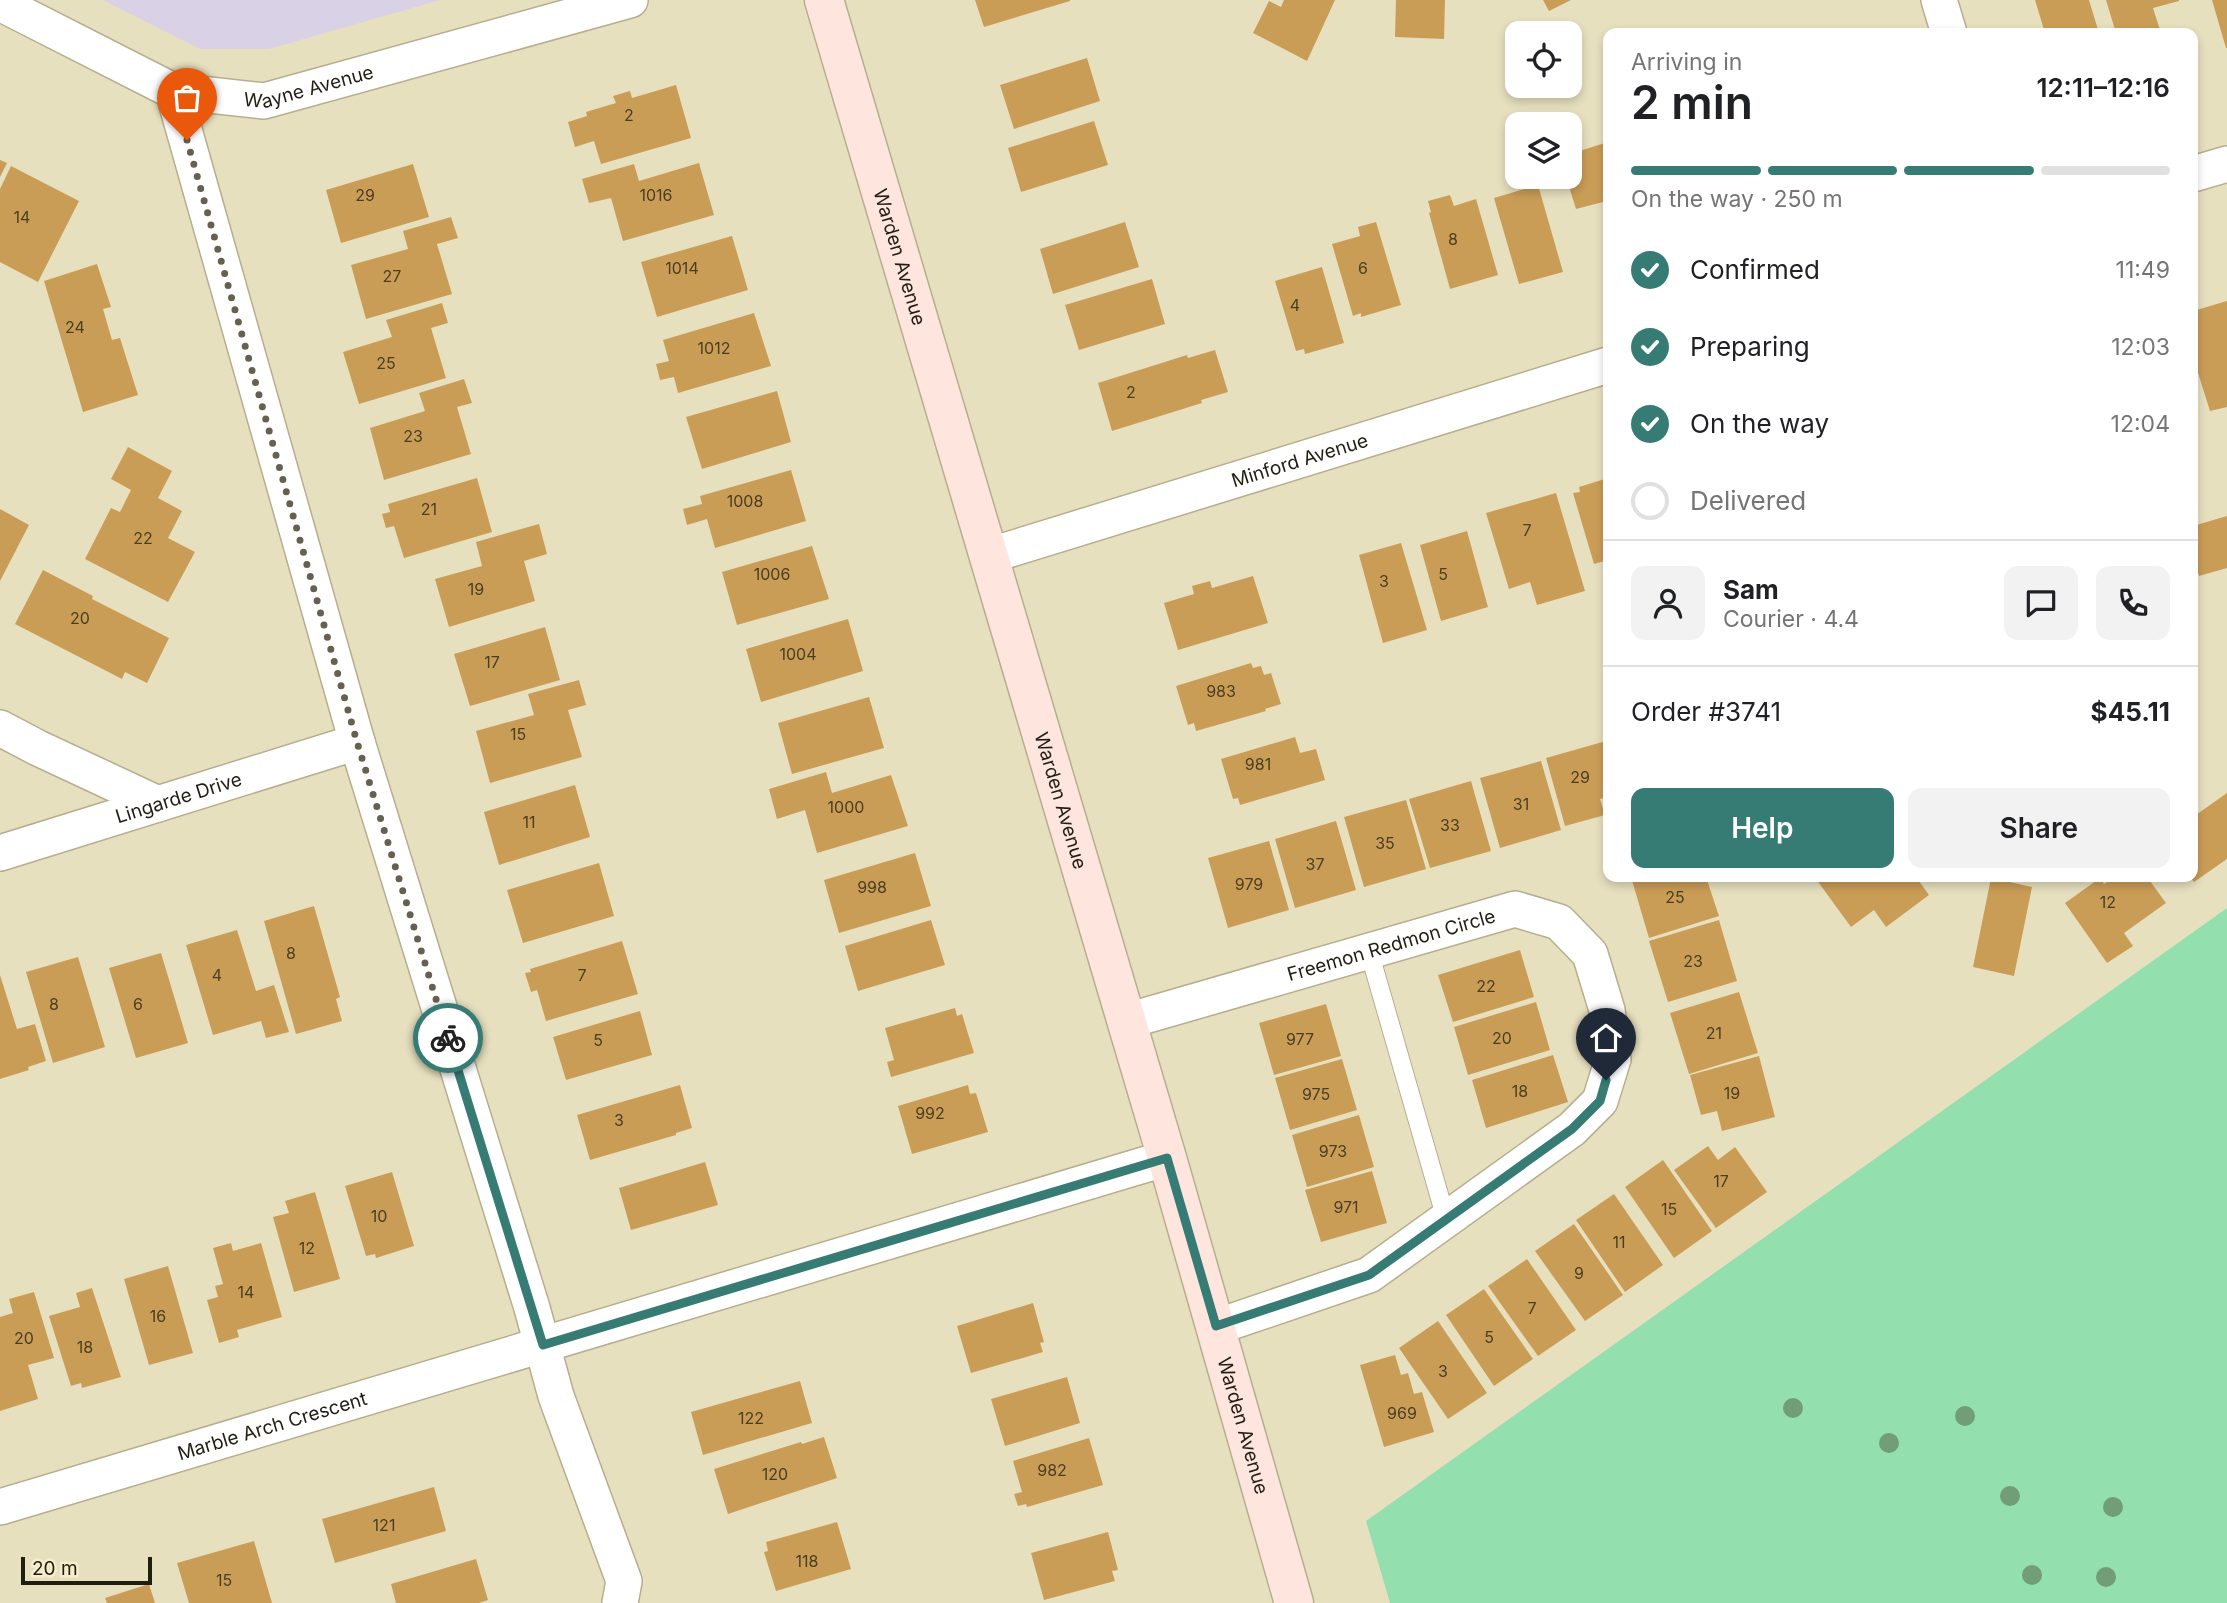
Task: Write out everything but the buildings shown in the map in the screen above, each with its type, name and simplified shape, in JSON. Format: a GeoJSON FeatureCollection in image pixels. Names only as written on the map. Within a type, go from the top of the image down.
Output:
{"type":"FeatureCollection","features":[{"type":"Feature","properties":{"kind":"main road","name":"Warden Avenue"},"geometry":{"type":"LineString","coordinates":[[824,0],[1127,1021],[1294,1603]]}},
{"type":"Feature","properties":{"kind":"street","name":"Wayne Avenue"},"geometry":{"type":"LineString","coordinates":[[0,3],[173,91],[264,102],[630,0]]}},
{"type":"Feature","properties":{"kind":"street"},"geometry":{"type":"LineString","coordinates":[[1939,0],[1947,28]]}},
{"type":"Feature","properties":{"kind":"street"},"geometry":{"type":"LineString","coordinates":[[173,91],[357,742],[543,1345],[556,1396],[624,1581],[620,1603]]}},
{"type":"Feature","properties":{"kind":"street"},"geometry":{"type":"LineString","coordinates":[[2198,173],[2227,164]]}},
{"type":"Feature","properties":{"kind":"street","name":"Minford Avenue"},"geometry":{"type":"LineString","coordinates":[[988,556],[1603,367]]}},
{"type":"Feature","properties":{"kind":"street"},"geometry":{"type":"LineString","coordinates":[[0,728],[158,804]]}},
{"type":"Feature","properties":{"kind":"street","name":"Lingarde Drive"},"geometry":{"type":"LineString","coordinates":[[0,853],[357,742]]}},
{"type":"Feature","properties":{"kind":"street","name":"Freemon Redmon Circle"},"geometry":{"type":"LineString","coordinates":[[1127,1021],[1515,909],[1559,922],[1590,954],[1607,1010],[1613,1059],[1600,1101],[1572,1129],[1369,1275],[1216,1326]]}},
{"type":"Feature","properties":{"kind":"street","name":"Marble Arch Crescent"},"geometry":{"type":"LineString","coordinates":[[0,1507],[1167,1158]]}},
{"type":"Feature","properties":{"kind":"lane"},"geometry":{"type":"LineString","coordinates":[[1369,951],[1446,1219]]}},
{"type":"Feature","properties":{"kind":"shaded area"},"geometry":{"type":"Polygon","coordinates":[[[103,0],[440,0],[269,49],[200,49],[103,0]]]}},
{"type":"Feature","properties":{"kind":"green space"},"geometry":{"type":"Polygon","coordinates":[[[2227,908],[2227,1603],[1390,1603],[1366,1521],[2227,908]]]}},
{"type":"Feature","properties":{"kind":"way so far"},"geometry":{"type":"LineString","coordinates":[[187,140],[357,742],[448,1038]]}},
{"type":"Feature","properties":{"kind":"route"},"geometry":{"type":"LineString","coordinates":[[448,1038],[543,1345],[1167,1158],[1216,1326],[1369,1275],[1572,1129],[1600,1101],[1606,1080]]}}]}
